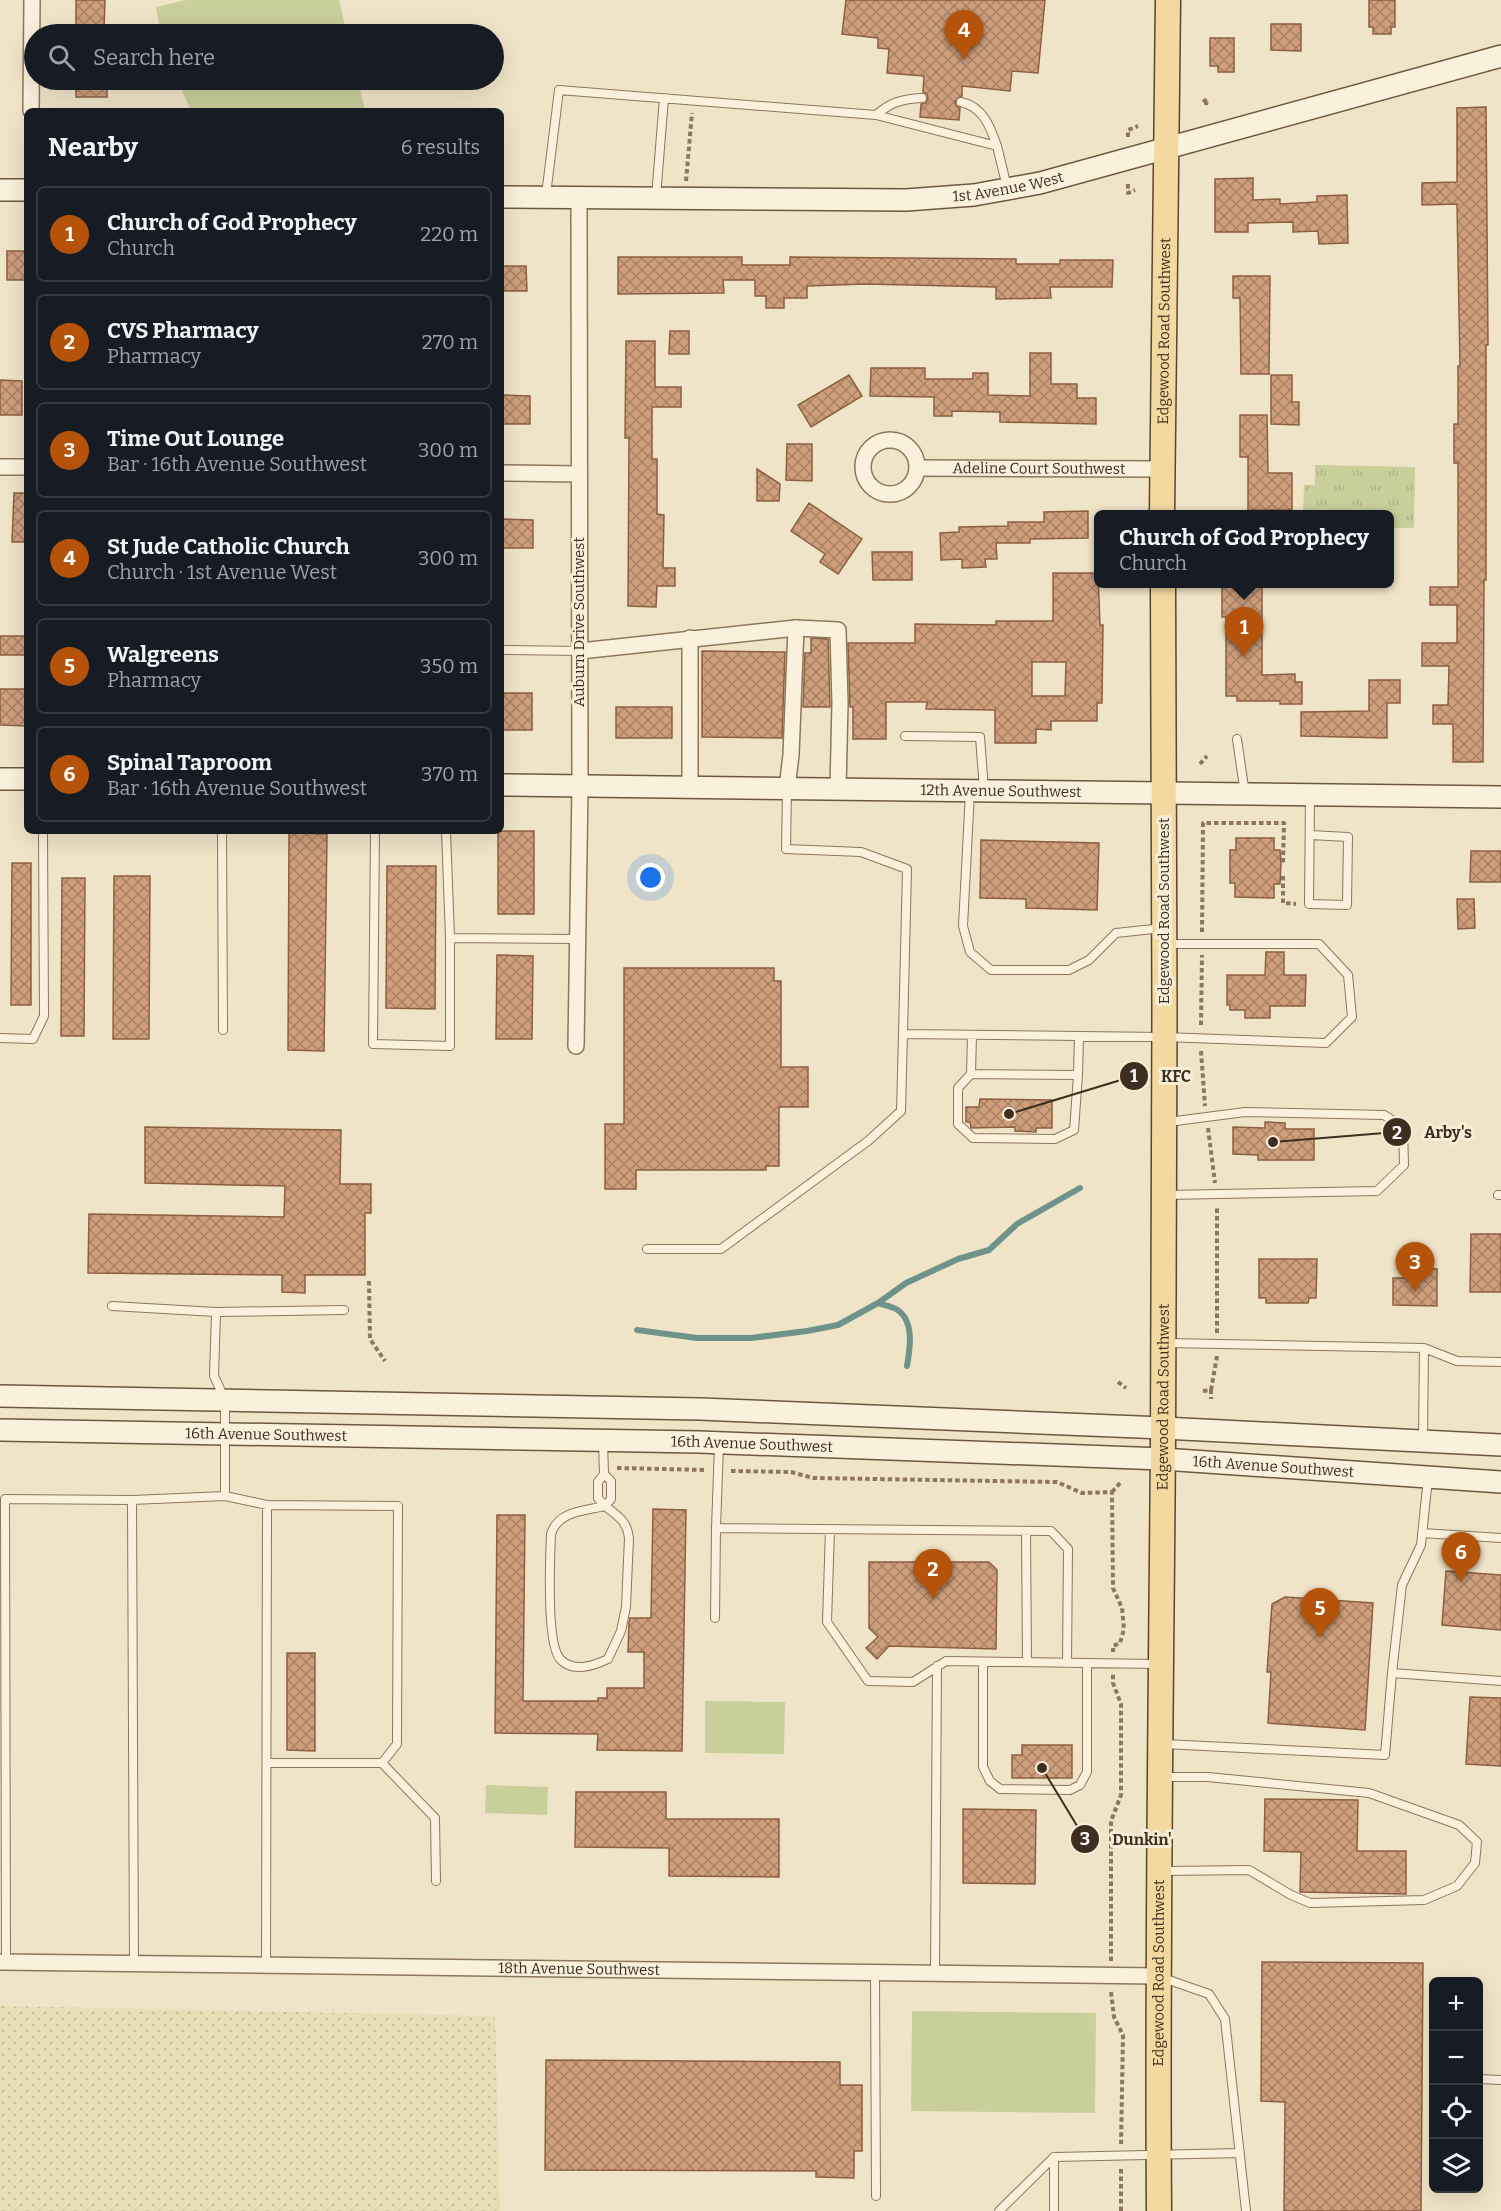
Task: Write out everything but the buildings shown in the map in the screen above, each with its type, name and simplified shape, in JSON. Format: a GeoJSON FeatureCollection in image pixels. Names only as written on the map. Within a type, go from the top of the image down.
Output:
{"type":"FeatureCollection","features":[{"type":"Feature","properties":{"kind":"main road","name":"Edgewood Road Southwest"},"geometry":{"type":"LineString","coordinates":[[1162,510],[1168,0]]}},
{"type":"Feature","properties":{"kind":"main road","name":"1st Avenue West"},"geometry":{"type":"LineString","coordinates":[[504,196],[906,200],[974,195],[1040,183],[1501,56]]}},
{"type":"Feature","properties":{"kind":"main road"},"geometry":{"type":"LineString","coordinates":[[0,190],[24,190]]}},
{"type":"Feature","properties":{"kind":"main road","name":"Edgewood Road Southwest"},"geometry":{"type":"LineString","coordinates":[[1159,2211],[1158,1976],[1163,1460],[1165,793],[1162,588]]}},
{"type":"Feature","properties":{"kind":"main road"},"geometry":{"type":"LineString","coordinates":[[0,779],[24,779]]}},
{"type":"Feature","properties":{"kind":"main road","name":"12th Avenue Southwest"},"geometry":{"type":"LineString","coordinates":[[504,785],[1501,797]]}},
{"type":"Feature","properties":{"kind":"main road"},"geometry":{"type":"LineString","coordinates":[[0,1396],[700,1408],[1501,1445]]}},
{"type":"Feature","properties":{"kind":"main road","name":"16th Avenue Southwest"},"geometry":{"type":"LineString","coordinates":[[0,1430],[719,1443],[1163,1460],[1501,1482]]}},
{"type":"Feature","properties":{"kind":"street"},"geometry":{"type":"LineString","coordinates":[[32,0],[32,24]]}},
{"type":"Feature","properties":{"kind":"street"},"geometry":{"type":"LineString","coordinates":[[31,90],[31,108]]}},
{"type":"Feature","properties":{"kind":"street","name":"Auburn Drive Southwest"},"geometry":{"type":"LineString","coordinates":[[576,1046],[579,786],[579,197]]}},
{"type":"Feature","properties":{"kind":"street"},"geometry":{"type":"LineString","coordinates":[[0,467],[24,467]]}},
{"type":"Feature","properties":{"kind":"street","name":"Adeline Court Southwest"},"geometry":{"type":"LineString","coordinates":[[917,468],[1162,469]]}},
{"type":"Feature","properties":{"kind":"street"},"geometry":{"type":"LineString","coordinates":[[504,473],[579,474]]}},
{"type":"Feature","properties":{"kind":"street"},"geometry":{"type":"LineString","coordinates":[[579,651],[796,628],[838,630],[840,703],[838,789]]}},
{"type":"Feature","properties":{"kind":"street"},"geometry":{"type":"LineString","coordinates":[[787,788],[791,755],[796,628]]}},
{"type":"Feature","properties":{"kind":"street"},"geometry":{"type":"LineString","coordinates":[[690,638],[690,788]]}},
{"type":"Feature","properties":{"kind":"street","name":"18th Avenue Southwest"},"geometry":{"type":"LineString","coordinates":[[3,1962],[1158,1976]]}},
{"type":"Feature","properties":{"kind":"lane"},"geometry":{"type":"LineString","coordinates":[[546,197],[559,90],[876,115],[997,146]]}},
{"type":"Feature","properties":{"kind":"lane"},"geometry":{"type":"LineString","coordinates":[[656,198],[664,98]]}},
{"type":"Feature","properties":{"kind":"lane"},"geometry":{"type":"LineString","coordinates":[[876,115],[887,106],[902,99],[922,98]]}},
{"type":"Feature","properties":{"kind":"lane"},"geometry":{"type":"LineString","coordinates":[[961,102],[970,104],[980,111],[990,126],[1008,188]]}},
{"type":"Feature","properties":{"kind":"lane"},"geometry":{"type":"LineString","coordinates":[[504,650],[579,651]]}},
{"type":"Feature","properties":{"kind":"lane"},"geometry":{"type":"LineString","coordinates":[[903,1034],[1164,1037],[1326,1043],[1352,1017],[1348,975],[1319,944],[1202,944],[1164,936],[1116,933],[1089,960],[1069,970],[991,970],[970,952],[963,926],[977,791],[980,737],[905,736]]}},
{"type":"Feature","properties":{"kind":"lane"},"geometry":{"type":"LineString","coordinates":[[1236,739],[1245,794]]}},
{"type":"Feature","properties":{"kind":"lane"},"geometry":{"type":"LineString","coordinates":[[647,1249],[722,1248],[867,1141],[901,1112],[907,869],[861,852],[786,849],[787,788]]}},
{"type":"Feature","properties":{"kind":"lane"},"geometry":{"type":"LineString","coordinates":[[1310,835],[1348,837],[1347,905],[1309,904],[1310,835],[1311,795]]}},
{"type":"Feature","properties":{"kind":"lane"},"geometry":{"type":"LineString","coordinates":[[0,1038],[33,1039],[44,1016],[43,834]]}},
{"type":"Feature","properties":{"kind":"lane"},"geometry":{"type":"LineString","coordinates":[[222,834],[223,1030]]}},
{"type":"Feature","properties":{"kind":"lane"},"geometry":{"type":"LineString","coordinates":[[375,834],[373,1044],[450,1046],[450,938],[446,834]]}},
{"type":"Feature","properties":{"kind":"lane"},"geometry":{"type":"LineString","coordinates":[[450,938],[578,939]]}},
{"type":"Feature","properties":{"kind":"lane"},"geometry":{"type":"LineString","coordinates":[[972,1035],[971,1074],[958,1088],[958,1124],[973,1138],[1055,1139],[1074,1130],[1079,1036]]}},
{"type":"Feature","properties":{"kind":"lane"},"geometry":{"type":"LineString","coordinates":[[971,1074],[1078,1076]]}},
{"type":"Feature","properties":{"kind":"lane"},"geometry":{"type":"LineString","coordinates":[[1164,1123],[1245,1112],[1384,1115],[1403,1127],[1404,1165],[1377,1191],[1164,1195]]}},
{"type":"Feature","properties":{"kind":"lane"},"geometry":{"type":"LineString","coordinates":[[112,1306],[216,1312],[344,1310]]}},
{"type":"Feature","properties":{"kind":"lane"},"geometry":{"type":"LineString","coordinates":[[216,1312],[214,1376],[225,1400],[225,1496]]}},
{"type":"Feature","properties":{"kind":"lane"},"geometry":{"type":"LineString","coordinates":[[1163,1343],[1424,1348],[1457,1361],[1501,1362]]}},
{"type":"Feature","properties":{"kind":"lane"},"geometry":{"type":"LineString","coordinates":[[1423,1440],[1424,1348]]}},
{"type":"Feature","properties":{"kind":"lane"},"geometry":{"type":"LineString","coordinates":[[603,1440],[604,1471],[598,1482],[598,1498],[605,1506],[623,1519],[628,1527],[626,1606],[621,1631],[608,1659],[593,1665],[573,1667],[561,1660],[556,1652],[552,1631],[551,1534],[554,1525],[563,1517],[605,1506],[611,1499],[611,1481],[604,1471]]}},
{"type":"Feature","properties":{"kind":"lane"},"geometry":{"type":"LineString","coordinates":[[715,1618],[719,1443]]}},
{"type":"Feature","properties":{"kind":"lane"},"geometry":{"type":"LineString","coordinates":[[1160,1744],[1385,1755],[1402,1585],[1421,1545],[1428,1477]]}},
{"type":"Feature","properties":{"kind":"lane"},"geometry":{"type":"LineString","coordinates":[[3,1962],[5,1499],[132,1500],[225,1496],[267,1505],[398,1506],[398,1744],[382,1763]]}},
{"type":"Feature","properties":{"kind":"lane"},"geometry":{"type":"LineString","coordinates":[[132,1500],[134,1964]]}},
{"type":"Feature","properties":{"kind":"lane"},"geometry":{"type":"LineString","coordinates":[[266,1965],[267,1505]]}},
{"type":"Feature","properties":{"kind":"lane"},"geometry":{"type":"LineString","coordinates":[[716,1528],[1051,1531],[1068,1550],[1067,1663]]}},
{"type":"Feature","properties":{"kind":"lane"},"geometry":{"type":"LineString","coordinates":[[830,1530],[827,1622],[868,1681],[913,1682],[946,1661],[1161,1664]]}},
{"type":"Feature","properties":{"kind":"lane"},"geometry":{"type":"LineString","coordinates":[[1026,1531],[1027,1662]]}},
{"type":"Feature","properties":{"kind":"lane"},"geometry":{"type":"LineString","coordinates":[[1422,1533],[1501,1538]]}},
{"type":"Feature","properties":{"kind":"lane"},"geometry":{"type":"LineString","coordinates":[[983,1662],[983,1767],[990,1781],[1000,1789],[1023,1790],[1070,1790],[1080,1785],[1087,1772],[1087,1663]]}},
{"type":"Feature","properties":{"kind":"lane"},"geometry":{"type":"LineString","coordinates":[[935,1973],[937,1666]]}},
{"type":"Feature","properties":{"kind":"lane"},"geometry":{"type":"LineString","coordinates":[[1392,1673],[1501,1681]]}},
{"type":"Feature","properties":{"kind":"lane"},"geometry":{"type":"LineString","coordinates":[[267,1763],[382,1763],[435,1818],[436,1881]]}},
{"type":"Feature","properties":{"kind":"lane"},"geometry":{"type":"LineString","coordinates":[[1159,1871],[1249,1870],[1291,1895],[1310,1903],[1424,1900],[1456,1886],[1475,1863],[1477,1842],[1459,1825],[1369,1793],[1208,1777],[1160,1777]]}},
{"type":"Feature","properties":{"kind":"lane"},"geometry":{"type":"LineString","coordinates":[[875,1973],[876,2196]]}},
{"type":"Feature","properties":{"kind":"lane"},"geometry":{"type":"LineString","coordinates":[[1158,1976],[1209,1994],[1225,2019],[1246,2211]]}},
{"type":"Feature","properties":{"kind":"lane"},"geometry":{"type":"LineString","coordinates":[[1483,2079],[1501,2080]]}},
{"type":"Feature","properties":{"kind":"lane"},"geometry":{"type":"LineString","coordinates":[[999,2211],[1054,2157],[1240,2153]]}},
{"type":"Feature","properties":{"kind":"lane"},"geometry":{"type":"LineString","coordinates":[[1054,2157],[1054,2211]]}},
{"type":"Feature","properties":{"kind":"path"},"geometry":{"type":"LineString","coordinates":[[685,198],[693,101]]}},
{"type":"Feature","properties":{"kind":"path"},"geometry":{"type":"LineString","coordinates":[[1128,137],[1128,130],[1138,126]]}},
{"type":"Feature","properties":{"kind":"path"},"geometry":{"type":"LineString","coordinates":[[1128,184],[1128,193],[1135,190]]}},
{"type":"Feature","properties":{"kind":"path"},"geometry":{"type":"LineString","coordinates":[[1200,764],[1206,756]]}},
{"type":"Feature","properties":{"kind":"path"},"geometry":{"type":"LineString","coordinates":[[1211,1400],[1217,1360],[1216,1194],[1202,1069],[1203,823],[1284,823],[1283,863]]}},
{"type":"Feature","properties":{"kind":"path"},"geometry":{"type":"LineString","coordinates":[[1283,876],[1283,903],[1309,904]]}},
{"type":"Feature","properties":{"kind":"path"},"geometry":{"type":"LineString","coordinates":[[369,1281],[370,1339],[385,1361]]}},
{"type":"Feature","properties":{"kind":"path"},"geometry":{"type":"LineString","coordinates":[[1118,1382],[1126,1388]]}},
{"type":"Feature","properties":{"kind":"path"},"geometry":{"type":"LineString","coordinates":[[1203,1391],[1211,1390]]}},
{"type":"Feature","properties":{"kind":"path"},"geometry":{"type":"LineString","coordinates":[[604,1471],[791,1472],[813,1478],[1057,1482],[1082,1493],[1112,1492]]}},
{"type":"Feature","properties":{"kind":"path"},"geometry":{"type":"LineString","coordinates":[[1120,1483],[1112,1492],[1113,1588],[1122,1608],[1124,1629],[1120,1643],[1113,1646],[1113,1683],[1121,1704],[1121,1795],[1110,1821],[1110,2002],[1123,2035],[1121,2211]]}},
{"type":"Feature","properties":{"kind":"shaded area"},"geometry":{"type":"Polygon","coordinates":[[[0,2006],[495,2016],[500,2211],[0,2211],[0,2006]]]}},
{"type":"Feature","properties":{"kind":"green space"},"geometry":{"type":"Polygon","coordinates":[[[186,0],[339,0],[345,24],[159,24],[156,7],[186,0]]]}},
{"type":"Feature","properties":{"kind":"green space"},"geometry":{"type":"Polygon","coordinates":[[[182,90],[360,90],[364,108],[190,108],[182,90]]]}},
{"type":"Feature","properties":{"kind":"green space"},"geometry":{"type":"Polygon","coordinates":[[[1315,465],[1415,467],[1414,528],[1394,528],[1394,510],[1303,510],[1304,485],[1315,485],[1315,465]]]}},
{"type":"Feature","properties":{"kind":"green space"},"geometry":{"type":"Polygon","coordinates":[[[705,1701],[785,1702],[784,1754],[705,1753],[705,1701]]]}},
{"type":"Feature","properties":{"kind":"green space"},"geometry":{"type":"Polygon","coordinates":[[[486,1785],[548,1787],[547,1815],[485,1813],[486,1785]]]}},
{"type":"Feature","properties":{"kind":"green space"},"geometry":{"type":"Polygon","coordinates":[[[912,2011],[1096,2013],[1095,2113],[911,2111],[912,2011]]]}},
{"type":"Feature","properties":{"kind":"waterway"},"geometry":{"type":"LineString","coordinates":[[637,1330],[697,1338],[751,1338],[838,1325],[878,1303],[906,1283],[958,1259],[989,1250],[1017,1224],[1080,1188]]}},
{"type":"Feature","properties":{"kind":"waterway"},"geometry":{"type":"LineString","coordinates":[[878,1303],[896,1309],[906,1320],[910,1335],[907,1366]]}},
{"type":"Feature","properties":{"kind":"place","name":"St Jude Catholic Church"},"geometry":{"type":"Point","coordinates":[964,60]}},
{"type":"Feature","properties":{"kind":"place","name":"Church of God Prophecy"},"geometry":{"type":"Point","coordinates":[1244,657]}},
{"type":"Feature","properties":{"kind":"place","name":"KFC"},"geometry":{"type":"Point","coordinates":[1009,1114]}},
{"type":"Feature","properties":{"kind":"place","name":"Arby's"},"geometry":{"type":"Point","coordinates":[1273,1142]}},
{"type":"Feature","properties":{"kind":"place","name":"Time Out Lounge"},"geometry":{"type":"Point","coordinates":[1415,1292]}},
{"type":"Feature","properties":{"kind":"place","name":"Spinal Taproom"},"geometry":{"type":"Point","coordinates":[1461,1582]}},
{"type":"Feature","properties":{"kind":"place","name":"CVS Pharmacy"},"geometry":{"type":"Point","coordinates":[933,1599]}},
{"type":"Feature","properties":{"kind":"place","name":"Walgreens"},"geometry":{"type":"Point","coordinates":[1320,1638]}},
{"type":"Feature","properties":{"kind":"place","name":"Dunkin'"},"geometry":{"type":"Point","coordinates":[1042,1768]}}]}
